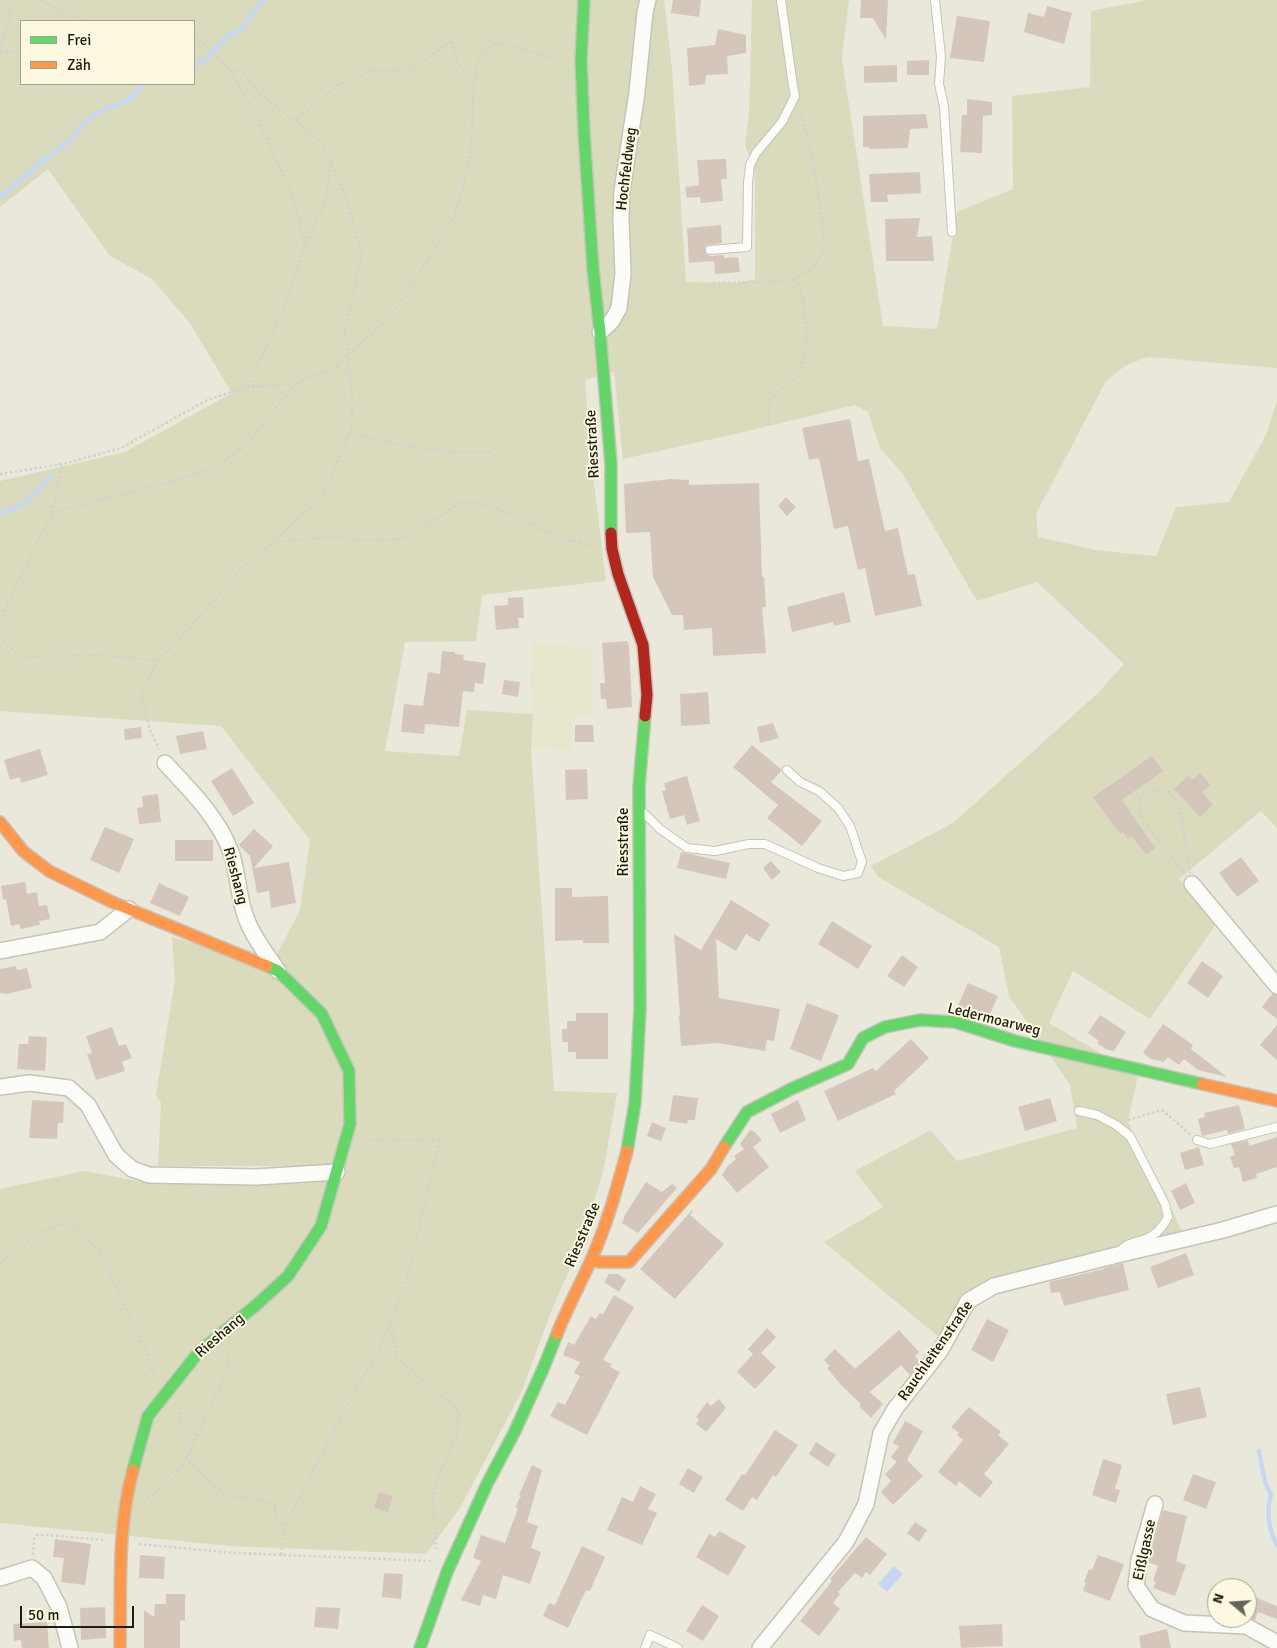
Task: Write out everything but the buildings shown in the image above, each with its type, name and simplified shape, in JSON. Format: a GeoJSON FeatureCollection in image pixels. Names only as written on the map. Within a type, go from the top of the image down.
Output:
{"type":"FeatureCollection","features":[{"type":"Feature","properties":{"kind":"street","name":"Riesstraße"},"geometry":{"type":"LineString","coordinates":[[420,1648],[452,1560],[487,1484],[515,1432],[543,1369],[567,1307],[591,1260],[612,1206],[629,1142],[635,1103],[640,1010],[638,786],[647,695],[643,645],[618,574],[612,549],[610,519],[611,464],[593,269],[584,132],[581,61],[584,0]]}},
{"type":"Feature","properties":{"kind":"street","name":"Hochfeldweg"},"geometry":{"type":"LineString","coordinates":[[600,332],[612,321],[619,308],[623,274],[622,191],[637,92],[645,12],[648,0]]}},
{"type":"Feature","properties":{"kind":"street","name":"Rieshang"},"geometry":{"type":"LineString","coordinates":[[120,1648],[121,1542],[127,1492],[148,1416],[198,1353],[288,1276],[321,1226],[350,1124],[349,1071],[322,1014],[278,971],[252,932],[245,914],[230,851],[217,826],[202,804],[165,763]]}},
{"type":"Feature","properties":{"kind":"street","name":"Rieshang"},"geometry":{"type":"LineString","coordinates":[[0,822],[23,851],[50,871],[129,909],[278,971]]}},
{"type":"Feature","properties":{"kind":"street"},"geometry":{"type":"LineString","coordinates":[[1192,884],[1277,986]]}},
{"type":"Feature","properties":{"kind":"street"},"geometry":{"type":"LineString","coordinates":[[0,951],[100,932],[129,909]]}},
{"type":"Feature","properties":{"kind":"street","name":"Ledermoarweg"},"geometry":{"type":"LineString","coordinates":[[591,1260],[599,1262],[629,1262],[711,1169],[731,1134],[747,1112],[791,1089],[848,1064],[863,1038],[885,1027],[920,1020],[954,1022],[1016,1041],[1277,1101]]}},
{"type":"Feature","properties":{"kind":"street"},"geometry":{"type":"LineString","coordinates":[[0,1087],[29,1083],[69,1088],[88,1105],[116,1155],[132,1169],[149,1175],[256,1177],[337,1172]]}},
{"type":"Feature","properties":{"kind":"street","name":"Rauchleitenstraße"},"geometry":{"type":"LineString","coordinates":[[760,1648],[846,1542],[866,1504],[881,1433],[911,1387],[940,1351],[968,1301],[994,1286],[1117,1254],[1223,1230],[1277,1214]]}},
{"type":"Feature","properties":{"kind":"street","name":"Eißlgasse"},"geometry":{"type":"LineString","coordinates":[[1154,1504],[1139,1560],[1136,1586],[1152,1609],[1184,1623],[1246,1626],[1277,1643]]}},
{"type":"Feature","properties":{"kind":"street"},"geometry":{"type":"LineString","coordinates":[[0,1578],[32,1568],[44,1578],[59,1607],[70,1648]]}},
{"type":"Feature","properties":{"kind":"lane"},"geometry":{"type":"LineString","coordinates":[[710,250],[747,248],[750,165],[756,153],[782,122],[795,96],[781,0]]}},
{"type":"Feature","properties":{"kind":"lane"},"geometry":{"type":"LineString","coordinates":[[935,0],[941,57],[939,84],[944,106],[952,232]]}},
{"type":"Feature","properties":{"kind":"lane"},"geometry":{"type":"LineString","coordinates":[[638,808],[660,829],[686,848],[714,850],[750,844],[765,844],[818,868],[844,876],[858,873],[862,862],[850,826],[838,808],[819,791],[800,782],[787,770]]}},
{"type":"Feature","properties":{"kind":"lane"},"geometry":{"type":"LineString","coordinates":[[1079,1110],[1097,1115],[1116,1125],[1130,1136],[1165,1204],[1168,1217],[1162,1228],[1152,1236],[1124,1245],[1117,1254]]}},
{"type":"Feature","properties":{"kind":"lane"},"geometry":{"type":"LineString","coordinates":[[1197,1140],[1210,1144],[1277,1127]]}},
{"type":"Feature","properties":{"kind":"lane"},"geometry":{"type":"LineString","coordinates":[[644,1648],[650,1635],[678,1648]]}},
{"type":"Feature","properties":{"kind":"path"},"geometry":{"type":"LineString","coordinates":[[0,49],[10,17],[11,0]]}},
{"type":"Feature","properties":{"kind":"path"},"geometry":{"type":"LineString","coordinates":[[40,0],[85,20]]}},
{"type":"Feature","properties":{"kind":"path"},"geometry":{"type":"LineString","coordinates":[[195,40],[205,45],[230,70],[254,111],[292,194],[305,244]]}},
{"type":"Feature","properties":{"kind":"path"},"geometry":{"type":"LineString","coordinates":[[295,121],[341,83],[351,82],[370,70],[410,70],[452,40],[458,65],[475,77]]}},
{"type":"Feature","properties":{"kind":"path"},"geometry":{"type":"LineString","coordinates":[[0,474],[63,464],[120,448],[207,400],[246,387],[294,384],[332,369],[385,322],[414,282],[454,217],[462,194],[471,149],[474,83],[478,61],[492,44],[510,44],[545,56],[567,60]]}},
{"type":"Feature","properties":{"kind":"path"},"geometry":{"type":"LineString","coordinates":[[0,53],[20,50]]}},
{"type":"Feature","properties":{"kind":"path"},"geometry":{"type":"LineString","coordinates":[[165,763],[150,730],[141,696],[158,660],[184,634],[240,570],[274,542],[324,494],[352,428],[350,373],[345,330],[362,253],[344,192],[322,142],[261,95],[242,71],[230,70]]}},
{"type":"Feature","properties":{"kind":"path"},"geometry":{"type":"LineString","coordinates":[[792,280],[813,268],[824,249],[822,218],[812,156],[795,96]]}},
{"type":"Feature","properties":{"kind":"path"},"geometry":{"type":"LineString","coordinates":[[246,387],[271,338],[287,299],[305,244],[326,201],[330,162]]}},
{"type":"Feature","properties":{"kind":"path"},"geometry":{"type":"LineString","coordinates":[[713,283],[792,280],[798,282],[803,296],[806,328],[805,357],[795,379],[771,397],[768,408],[769,425]]}},
{"type":"Feature","properties":{"kind":"path"},"geometry":{"type":"LineString","coordinates":[[336,366],[350,373]]}},
{"type":"Feature","properties":{"kind":"path"},"geometry":{"type":"LineString","coordinates":[[52,513],[170,482],[214,468],[248,444],[294,384]]}},
{"type":"Feature","properties":{"kind":"path"},"geometry":{"type":"LineString","coordinates":[[350,433],[405,446],[454,452],[491,452]]}},
{"type":"Feature","properties":{"kind":"path"},"geometry":{"type":"LineString","coordinates":[[0,626],[8,602],[52,513],[63,464]]}},
{"type":"Feature","properties":{"kind":"path"},"geometry":{"type":"LineString","coordinates":[[274,542],[328,537],[372,541],[405,538],[462,502],[478,503],[501,510],[563,540],[592,545]]}},
{"type":"Feature","properties":{"kind":"path"},"geometry":{"type":"LineString","coordinates":[[0,638],[21,657],[93,655],[158,660]]}},
{"type":"Feature","properties":{"kind":"path"},"geometry":{"type":"LineString","coordinates":[[1153,790],[1169,792],[1180,804],[1192,884],[1151,831],[1138,810],[1140,796],[1153,790]]}},
{"type":"Feature","properties":{"kind":"path"},"geometry":{"type":"LineString","coordinates":[[1116,1125],[1162,1110],[1197,1140]]}},
{"type":"Feature","properties":{"kind":"path"},"geometry":{"type":"LineString","coordinates":[[281,1555],[284,1529],[342,1414],[379,1350],[406,1284],[440,1139],[345,1141]]}},
{"type":"Feature","properties":{"kind":"path"},"geometry":{"type":"LineString","coordinates":[[0,1264],[38,1233],[60,1224],[81,1230],[100,1253],[145,1350],[152,1372],[178,1404],[181,1423],[194,1444]]}},
{"type":"Feature","properties":{"kind":"path"},"geometry":{"type":"LineString","coordinates":[[391,1321],[397,1358],[459,1411],[457,1434],[434,1488],[433,1505],[436,1553],[452,1560]]}},
{"type":"Feature","properties":{"kind":"path"},"geometry":{"type":"LineString","coordinates":[[125,1509],[147,1500],[173,1479],[186,1459],[227,1371],[230,1350],[220,1335]]}},
{"type":"Feature","properties":{"kind":"path"},"geometry":{"type":"LineString","coordinates":[[186,1459],[225,1494],[274,1504],[276,1517],[284,1529]]}},
{"type":"Feature","properties":{"kind":"path"},"geometry":{"type":"LineString","coordinates":[[32,1568],[34,1539],[37,1536],[47,1535],[234,1553],[439,1561]]}},
{"type":"Feature","properties":{"kind":"shaded area"},"geometry":{"type":"Polygon","coordinates":[[[532,643],[591,649],[591,717],[572,716],[571,750],[531,749],[533,714],[530,684],[532,643]]]}},
{"type":"Feature","properties":{"kind":"green space"},"geometry":{"type":"Polygon","coordinates":[[[0,0],[664,0],[672,69],[686,282],[737,283],[755,279],[755,175],[745,144],[749,114],[752,0],[849,0],[842,59],[883,326],[937,329],[957,212],[1013,189],[1012,96],[1090,87],[1091,11],[1148,0],[1277,0],[1277,368],[1149,357],[1136,361],[1115,373],[1105,383],[1036,514],[1038,537],[1095,550],[1156,556],[1176,507],[1229,502],[1266,435],[1277,401],[1277,828],[1261,811],[1179,879],[1216,924],[1150,1019],[1073,971],[1049,1023],[1138,1075],[1128,1122],[1184,1235],[991,1280],[940,1338],[824,1242],[883,1207],[855,1171],[931,1130],[957,1161],[1077,1128],[1070,1085],[1009,996],[999,947],[878,877],[871,866],[953,823],[1098,693],[1124,664],[1037,582],[977,601],[902,473],[880,448],[868,412],[855,405],[623,459],[614,372],[585,380],[592,467],[606,581],[482,595],[476,641],[405,642],[385,751],[459,756],[467,710],[533,714],[531,749],[554,1091],[617,1093],[603,1173],[576,1254],[551,1312],[521,1393],[460,1508],[426,1554],[230,1546],[0,1523],[0,1189],[84,1171],[153,1184],[327,1181],[323,1166],[158,1166],[161,1103],[156,1095],[175,980],[172,937],[271,966],[300,910],[310,840],[221,726],[0,711],[0,481],[125,452],[232,393],[189,322],[152,279],[110,256],[48,169],[0,207],[0,0]]]}},
{"type":"Feature","properties":{"kind":"water"},"geometry":{"type":"Polygon","coordinates":[[[894,1566],[903,1574],[887,1592],[878,1584],[894,1566]]]}},
{"type":"Feature","properties":{"kind":"waterway"},"geometry":{"type":"LineString","coordinates":[[195,64],[206,60],[226,37],[242,29],[256,7],[266,0]]}},
{"type":"Feature","properties":{"kind":"waterway"},"geometry":{"type":"LineString","coordinates":[[0,197],[73,138],[86,120],[104,109],[129,100],[143,85]]}},
{"type":"Feature","properties":{"kind":"waterway"},"geometry":{"type":"LineString","coordinates":[[0,513],[17,507],[29,499],[50,476]]}},
{"type":"Feature","properties":{"kind":"waterway"},"geometry":{"type":"LineString","coordinates":[[1259,1451],[1265,1482],[1271,1495],[1269,1521],[1277,1545]]}},
{"type":"Feature","properties":{"kind":"traffic: fast"},"geometry":{"type":"LineString","coordinates":[[584,0],[581,61],[584,132],[593,269],[611,464],[611,533]]}},
{"type":"Feature","properties":{"kind":"traffic: fast"},"geometry":{"type":"LineString","coordinates":[[627,1151],[635,1103],[640,1009],[639,786],[645,716]]}},
{"type":"Feature","properties":{"kind":"traffic: fast"},"geometry":{"type":"LineString","coordinates":[[133,1470],[148,1416],[198,1353],[288,1276],[321,1226],[350,1124],[349,1071],[322,1014],[278,971],[267,966]]}},
{"type":"Feature","properties":{"kind":"traffic: fast"},"geometry":{"type":"LineString","coordinates":[[724,1147],[747,1112],[791,1089],[848,1064],[863,1038],[885,1027],[920,1020],[955,1022],[1015,1041],[1202,1084]]}},
{"type":"Feature","properties":{"kind":"traffic: fast"},"geometry":{"type":"LineString","coordinates":[[420,1648],[447,1572],[487,1484],[515,1431],[557,1334]]}},
{"type":"Feature","properties":{"kind":"traffic: slow"},"geometry":{"type":"LineString","coordinates":[[0,822],[23,851],[49,871],[112,902],[267,966]]}},
{"type":"Feature","properties":{"kind":"traffic: slow"},"geometry":{"type":"LineString","coordinates":[[1202,1084],[1277,1101]]}},
{"type":"Feature","properties":{"kind":"traffic: slow"},"geometry":{"type":"LineString","coordinates":[[591,1260],[599,1262],[629,1262],[711,1169],[724,1147]]}},
{"type":"Feature","properties":{"kind":"traffic: slow"},"geometry":{"type":"LineString","coordinates":[[557,1334],[602,1233],[627,1151]]}},
{"type":"Feature","properties":{"kind":"traffic: slow"},"geometry":{"type":"LineString","coordinates":[[120,1648],[122,1536],[124,1514],[133,1470]]}},
{"type":"Feature","properties":{"kind":"traffic: jam"},"geometry":{"type":"LineString","coordinates":[[611,533],[612,549],[618,574],[643,645],[647,695],[645,716]]}}]}
